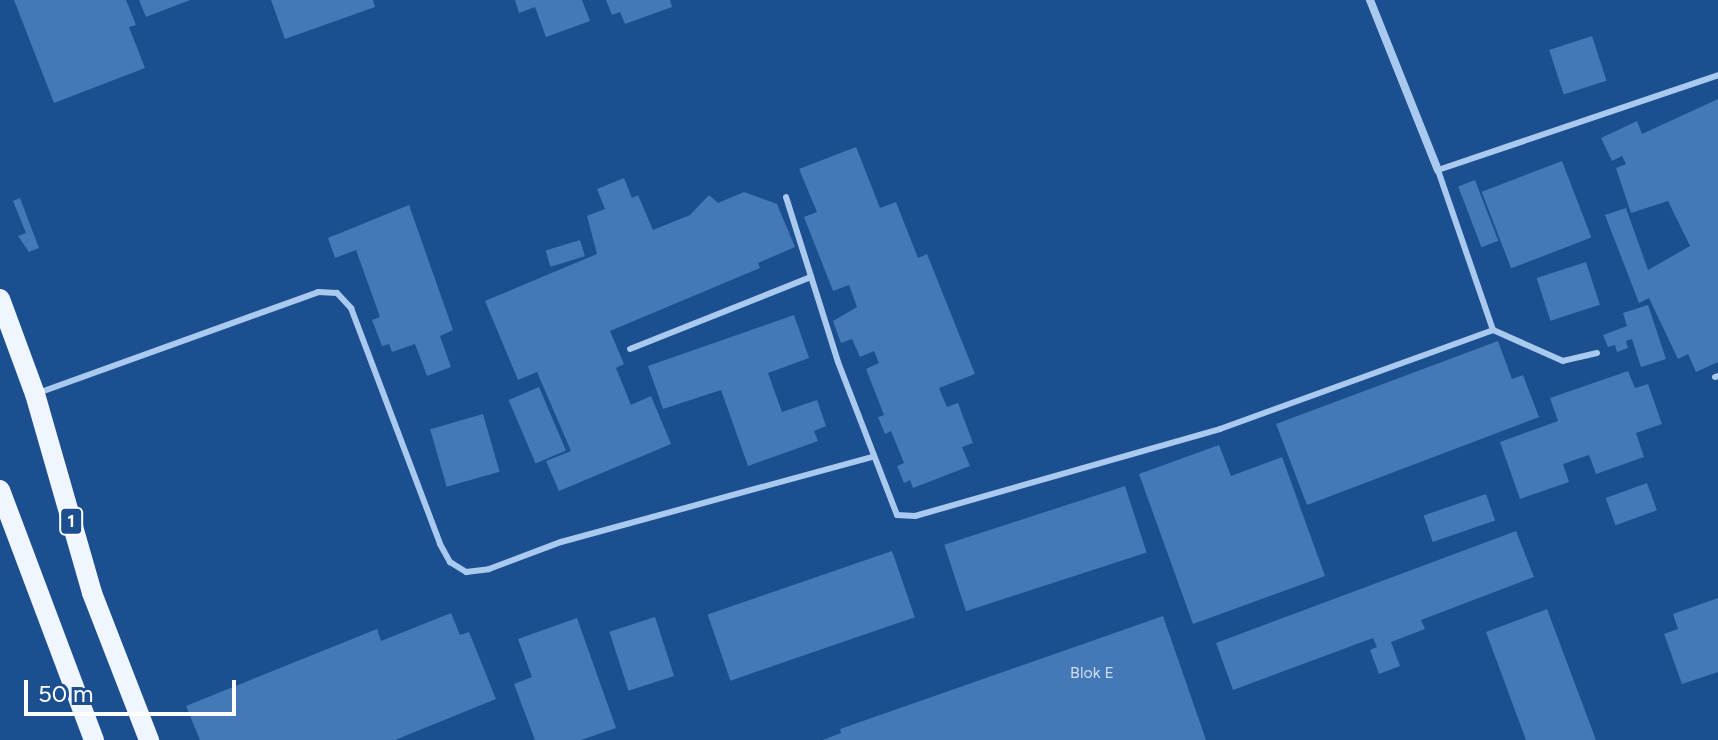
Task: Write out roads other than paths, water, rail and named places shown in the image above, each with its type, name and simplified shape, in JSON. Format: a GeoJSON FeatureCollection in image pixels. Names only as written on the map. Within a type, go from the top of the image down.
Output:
{"type":"FeatureCollection","features":[{"type":"Feature","properties":{"kind":"main road","name":"1"},"geometry":{"type":"LineString","coordinates":[[0,299],[35,394],[92,593],[149,740]]}},
{"type":"Feature","properties":{"kind":"main road"},"geometry":{"type":"LineString","coordinates":[[0,490],[94,740]]}},
{"type":"Feature","properties":{"kind":"street"},"geometry":{"type":"LineString","coordinates":[[1370,0],[1438,170]]}},
{"type":"Feature","properties":{"kind":"lane"},"geometry":{"type":"LineString","coordinates":[[1493,330],[1438,170],[1718,75]]}},
{"type":"Feature","properties":{"kind":"lane"},"geometry":{"type":"LineString","coordinates":[[786,197],[872,457],[897,515],[915,516],[1220,429],[1493,330],[1563,361],[1597,353]]}},
{"type":"Feature","properties":{"kind":"lane"},"geometry":{"type":"LineString","coordinates":[[630,349],[811,277]]}},
{"type":"Feature","properties":{"kind":"lane"},"geometry":{"type":"LineString","coordinates":[[35,394],[318,292],[337,293],[351,308],[440,544],[450,562],[466,572],[489,569],[561,542],[872,457]]}}]}
